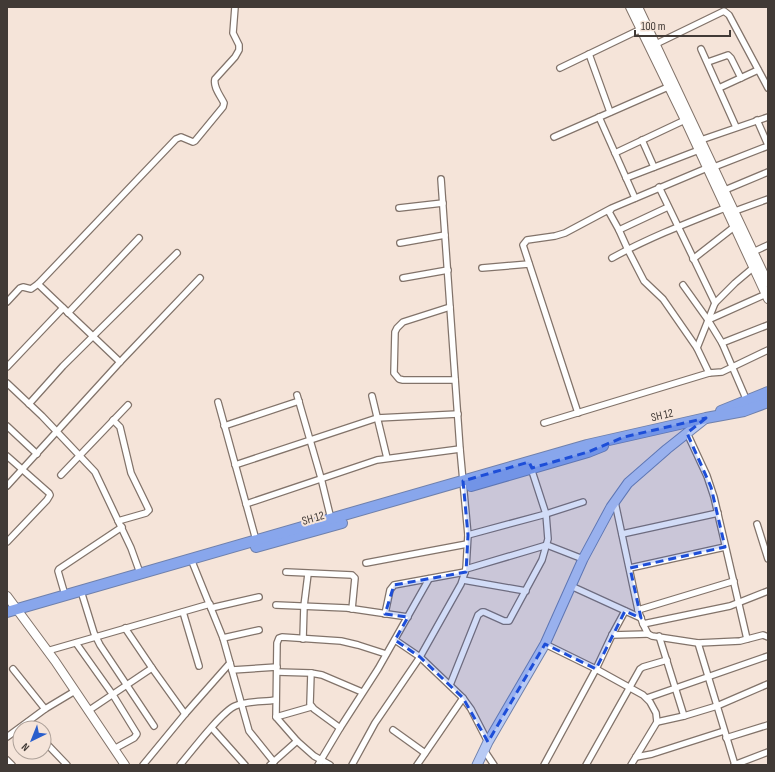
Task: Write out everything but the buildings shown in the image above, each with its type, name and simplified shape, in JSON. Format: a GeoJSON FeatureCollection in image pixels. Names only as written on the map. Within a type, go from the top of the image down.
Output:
{"type":"FeatureCollection","features":[{"type":"Feature","properties":{"kind":"highway","name":"SH 12"},"geometry":{"type":"LineString","coordinates":[[706,418],[768,392]]}},
{"type":"Feature","properties":{"kind":"highway","name":"SH 12"},"geometry":{"type":"LineString","coordinates":[[15,612],[530,465],[587,445],[706,418],[744,411],[768,402]]}},
{"type":"Feature","properties":{"kind":"highway","name":"SH 12"},"geometry":{"type":"LineString","coordinates":[[7,618],[15,612],[65,595],[82,594],[140,573],[192,562],[256,540],[463,484]]}},
{"type":"Feature","properties":{"kind":"main road"},"geometry":{"type":"LineString","coordinates":[[630,7],[685,120],[698,141],[699,150],[725,190],[735,211],[737,225],[767,297]]}},
{"type":"Feature","properties":{"kind":"main road"},"geometry":{"type":"LineString","coordinates":[[638,7],[656,44],[710,167],[726,208],[753,252],[768,283]]}},
{"type":"Feature","properties":{"kind":"main road"},"geometry":{"type":"LineString","coordinates":[[477,765],[486,746],[545,644],[583,559],[615,502],[628,484],[666,449],[706,418]]}},
{"type":"Feature","properties":{"kind":"main road"},"geometry":{"type":"LineString","coordinates":[[7,596],[15,612],[47,651],[125,765]]}},
{"type":"Feature","properties":{"kind":"street"},"geometry":{"type":"LineString","coordinates":[[7,302],[20,288],[31,289],[38,284],[176,139],[179,137],[193,142],[195,141],[224,105],[214,82],[239,50],[239,45],[233,33],[235,7]]}},
{"type":"Feature","properties":{"kind":"street"},"geometry":{"type":"LineString","coordinates":[[656,44],[724,11],[729,15],[768,88]]}},
{"type":"Feature","properties":{"kind":"street"},"geometry":{"type":"LineString","coordinates":[[560,68],[641,29]]}},
{"type":"Feature","properties":{"kind":"street"},"geometry":{"type":"LineString","coordinates":[[702,49],[736,127]]}},
{"type":"Feature","properties":{"kind":"street"},"geometry":{"type":"LineString","coordinates":[[589,54],[610,112]]}},
{"type":"Feature","properties":{"kind":"street"},"geometry":{"type":"LineString","coordinates":[[708,62],[728,55],[741,78]]}},
{"type":"Feature","properties":{"kind":"street"},"geometry":{"type":"LineString","coordinates":[[719,88],[758,70]]}},
{"type":"Feature","properties":{"kind":"street"},"geometry":{"type":"LineString","coordinates":[[554,137],[668,86]]}},
{"type":"Feature","properties":{"kind":"street"},"geometry":{"type":"LineString","coordinates":[[599,117],[635,198]]}},
{"type":"Feature","properties":{"kind":"street"},"geometry":{"type":"LineString","coordinates":[[698,141],[768,117]]}},
{"type":"Feature","properties":{"kind":"street"},"geometry":{"type":"LineString","coordinates":[[615,153],[685,120]]}},
{"type":"Feature","properties":{"kind":"street"},"geometry":{"type":"LineString","coordinates":[[578,413],[523,245],[525,241],[565,233],[610,209],[659,187],[768,146],[757,120]]}},
{"type":"Feature","properties":{"kind":"street"},"geometry":{"type":"LineString","coordinates":[[642,140],[654,167]]}},
{"type":"Feature","properties":{"kind":"street"},"geometry":{"type":"LineString","coordinates":[[626,178],[699,150]]}},
{"type":"Feature","properties":{"kind":"street"},"geometry":{"type":"LineString","coordinates":[[725,190],[768,172]]}},
{"type":"Feature","properties":{"kind":"street"},"geometry":{"type":"LineString","coordinates":[[352,765],[375,723],[420,657],[463,580],[466,570],[468,535],[460,449],[441,179]]}},
{"type":"Feature","properties":{"kind":"street"},"geometry":{"type":"LineString","coordinates":[[659,187],[715,303]]}},
{"type":"Feature","properties":{"kind":"street"},"geometry":{"type":"LineString","coordinates":[[735,211],[768,199]]}},
{"type":"Feature","properties":{"kind":"street"},"geometry":{"type":"LineString","coordinates":[[398,208],[443,203]]}},
{"type":"Feature","properties":{"kind":"street"},"geometry":{"type":"LineString","coordinates":[[619,230],[668,207]]}},
{"type":"Feature","properties":{"kind":"street"},"geometry":{"type":"LineString","coordinates":[[612,258],[678,227],[726,208]]}},
{"type":"Feature","properties":{"kind":"street"},"geometry":{"type":"LineString","coordinates":[[610,209],[610,215],[619,230],[644,282],[663,299],[697,348],[709,373]]}},
{"type":"Feature","properties":{"kind":"street"},"geometry":{"type":"LineString","coordinates":[[693,259],[737,225]]}},
{"type":"Feature","properties":{"kind":"street"},"geometry":{"type":"LineString","coordinates":[[400,243],[445,235]]}},
{"type":"Feature","properties":{"kind":"street"},"geometry":{"type":"LineString","coordinates":[[68,313],[139,238]]}},
{"type":"Feature","properties":{"kind":"street"},"geometry":{"type":"LineString","coordinates":[[753,252],[768,245]]}},
{"type":"Feature","properties":{"kind":"street"},"geometry":{"type":"LineString","coordinates":[[29,404],[63,366],[177,253]]}},
{"type":"Feature","properties":{"kind":"street"},"geometry":{"type":"LineString","coordinates":[[482,268],[530,264]]}},
{"type":"Feature","properties":{"kind":"street"},"geometry":{"type":"LineString","coordinates":[[697,348],[715,303],[754,267]]}},
{"type":"Feature","properties":{"kind":"street"},"geometry":{"type":"LineString","coordinates":[[403,278],[448,270]]}},
{"type":"Feature","properties":{"kind":"street"},"geometry":{"type":"LineString","coordinates":[[7,486],[38,454],[120,362],[200,278]]}},
{"type":"Feature","properties":{"kind":"street"},"geometry":{"type":"LineString","coordinates":[[38,284],[120,362]]}},
{"type":"Feature","properties":{"kind":"street"},"geometry":{"type":"LineString","coordinates":[[683,285],[708,320],[722,343],[747,401]]}},
{"type":"Feature","properties":{"kind":"street"},"geometry":{"type":"LineString","coordinates":[[708,320],[767,297]]}},
{"type":"Feature","properties":{"kind":"street"},"geometry":{"type":"LineString","coordinates":[[450,307],[400,324],[395,332],[394,373],[399,379],[403,380],[455,380]]}},
{"type":"Feature","properties":{"kind":"street"},"geometry":{"type":"LineString","coordinates":[[7,367],[63,308]]}},
{"type":"Feature","properties":{"kind":"street"},"geometry":{"type":"LineString","coordinates":[[722,343],[768,325]]}},
{"type":"Feature","properties":{"kind":"street"},"geometry":{"type":"LineString","coordinates":[[544,423],[709,373],[722,372],[768,350]]}},
{"type":"Feature","properties":{"kind":"street"},"geometry":{"type":"LineString","coordinates":[[7,383],[58,432],[95,472],[122,527],[140,573]]}},
{"type":"Feature","properties":{"kind":"street"},"geometry":{"type":"LineString","coordinates":[[372,396],[387,458]]}},
{"type":"Feature","properties":{"kind":"street"},"geometry":{"type":"LineString","coordinates":[[224,426],[298,398],[331,519]]}},
{"type":"Feature","properties":{"kind":"street"},"geometry":{"type":"LineString","coordinates":[[218,402],[256,540]]}},
{"type":"Feature","properties":{"kind":"street"},"geometry":{"type":"LineString","coordinates":[[61,475],[128,405]]}},
{"type":"Feature","properties":{"kind":"street"},"geometry":{"type":"LineString","coordinates":[[236,465],[378,418],[458,414]]}},
{"type":"Feature","properties":{"kind":"street"},"geometry":{"type":"LineString","coordinates":[[113,420],[120,427],[130,473],[149,510],[146,513],[118,521]]}},
{"type":"Feature","properties":{"kind":"street"},"geometry":{"type":"LineString","coordinates":[[7,426],[38,454]]}},
{"type":"Feature","properties":{"kind":"street"},"geometry":{"type":"LineString","coordinates":[[687,433],[707,476],[718,513],[747,639]]}},
{"type":"Feature","properties":{"kind":"street"},"geometry":{"type":"LineString","coordinates":[[246,504],[366,463],[387,458],[460,449]]}},
{"type":"Feature","properties":{"kind":"street"},"geometry":{"type":"LineString","coordinates":[[7,456],[50,495],[7,542]]}},
{"type":"Feature","properties":{"kind":"street"},"geometry":{"type":"LineString","coordinates":[[450,685],[480,613],[484,612],[504,621],[509,621],[542,560],[548,539],[546,514],[530,465]]}},
{"type":"Feature","properties":{"kind":"street"},"geometry":{"type":"LineString","coordinates":[[468,535],[546,514],[583,502]]}},
{"type":"Feature","properties":{"kind":"street"},"geometry":{"type":"LineString","coordinates":[[615,502],[638,610],[648,634]]}},
{"type":"Feature","properties":{"kind":"street"},"geometry":{"type":"LineString","coordinates":[[622,534],[718,513]]}},
{"type":"Feature","properties":{"kind":"street"},"geometry":{"type":"LineString","coordinates":[[757,524],[768,560]]}},
{"type":"Feature","properties":{"kind":"street"},"geometry":{"type":"LineString","coordinates":[[65,595],[58,572],[59,569],[122,527]]}},
{"type":"Feature","properties":{"kind":"street"},"geometry":{"type":"LineString","coordinates":[[366,563],[467,544]]}},
{"type":"Feature","properties":{"kind":"street"},"geometry":{"type":"LineString","coordinates":[[385,614],[390,590],[394,585],[429,579],[466,570],[547,546],[583,559]]}},
{"type":"Feature","properties":{"kind":"street"},"geometry":{"type":"LineString","coordinates":[[630,568],[725,548]]}},
{"type":"Feature","properties":{"kind":"street"},"geometry":{"type":"LineString","coordinates":[[192,562],[223,638],[249,731],[272,763],[297,741]]}},
{"type":"Feature","properties":{"kind":"street"},"geometry":{"type":"LineString","coordinates":[[286,572],[308,574],[349,574],[354,576],[355,582],[352,609]]}},
{"type":"Feature","properties":{"kind":"street"},"geometry":{"type":"LineString","coordinates":[[303,639],[304,606],[308,574]]}},
{"type":"Feature","properties":{"kind":"street"},"geometry":{"type":"LineString","coordinates":[[319,762],[395,640],[429,579]]}},
{"type":"Feature","properties":{"kind":"street"},"geometry":{"type":"LineString","coordinates":[[463,580],[526,591]]}},
{"type":"Feature","properties":{"kind":"street"},"geometry":{"type":"LineString","coordinates":[[638,610],[734,581]]}},
{"type":"Feature","properties":{"kind":"street"},"geometry":{"type":"LineString","coordinates":[[571,586],[641,618]]}},
{"type":"Feature","properties":{"kind":"street"},"geometry":{"type":"LineString","coordinates":[[643,624],[730,606],[767,593]]}},
{"type":"Feature","properties":{"kind":"street"},"geometry":{"type":"LineString","coordinates":[[82,594],[96,638],[154,726]]}},
{"type":"Feature","properties":{"kind":"street"},"geometry":{"type":"LineString","coordinates":[[47,651],[183,612],[259,597]]}},
{"type":"Feature","properties":{"kind":"street"},"geometry":{"type":"LineString","coordinates":[[276,605],[352,609],[408,618]]}},
{"type":"Feature","properties":{"kind":"street"},"geometry":{"type":"LineString","coordinates":[[544,765],[596,670],[625,611]]}},
{"type":"Feature","properties":{"kind":"street"},"geometry":{"type":"LineString","coordinates":[[183,612],[199,666]]}},
{"type":"Feature","properties":{"kind":"street"},"geometry":{"type":"LineString","coordinates":[[125,628],[185,714]]}},
{"type":"Feature","properties":{"kind":"street"},"geometry":{"type":"LineString","coordinates":[[223,638],[259,630]]}},
{"type":"Feature","properties":{"kind":"street"},"geometry":{"type":"LineString","coordinates":[[612,635],[648,634],[698,643],[734,641],[763,635],[768,638]]}},
{"type":"Feature","properties":{"kind":"street"},"geometry":{"type":"LineString","coordinates":[[659,636],[684,716]]}},
{"type":"Feature","properties":{"kind":"street"},"geometry":{"type":"LineString","coordinates":[[330,765],[319,762],[297,741],[276,717],[279,638],[341,641],[386,654]]}},
{"type":"Feature","properties":{"kind":"street"},"geometry":{"type":"LineString","coordinates":[[395,640],[420,657],[463,698],[471,709],[494,765]]}},
{"type":"Feature","properties":{"kind":"street"},"geometry":{"type":"LineString","coordinates":[[76,643],[113,695],[137,734],[134,738],[114,750]]}},
{"type":"Feature","properties":{"kind":"street"},"geometry":{"type":"LineString","coordinates":[[698,643],[734,765],[768,752]]}},
{"type":"Feature","properties":{"kind":"street"},"geometry":{"type":"LineString","coordinates":[[545,644],[647,698],[656,713],[657,722],[631,765]]}},
{"type":"Feature","properties":{"kind":"street"},"geometry":{"type":"LineString","coordinates":[[647,698],[709,678],[768,656]]}},
{"type":"Feature","properties":{"kind":"street"},"geometry":{"type":"LineString","coordinates":[[586,765],[638,672],[643,667],[667,660]]}},
{"type":"Feature","properties":{"kind":"street"},"geometry":{"type":"LineString","coordinates":[[143,765],[230,663]]}},
{"type":"Feature","properties":{"kind":"street"},"geometry":{"type":"LineString","coordinates":[[88,711],[152,668]]}},
{"type":"Feature","properties":{"kind":"street"},"geometry":{"type":"LineString","coordinates":[[13,669],[45,709]]}},
{"type":"Feature","properties":{"kind":"street"},"geometry":{"type":"LineString","coordinates":[[232,670],[277,669],[310,673],[329,677],[362,692]]}},
{"type":"Feature","properties":{"kind":"street"},"geometry":{"type":"LineString","coordinates":[[310,673],[309,700],[312,707],[340,728]]}},
{"type":"Feature","properties":{"kind":"street"},"geometry":{"type":"LineString","coordinates":[[657,722],[717,706],[768,684]]}},
{"type":"Feature","properties":{"kind":"street"},"geometry":{"type":"LineString","coordinates":[[31,720],[45,709],[75,691]]}},
{"type":"Feature","properties":{"kind":"street"},"geometry":{"type":"LineString","coordinates":[[417,765],[463,698]]}},
{"type":"Feature","properties":{"kind":"street"},"geometry":{"type":"LineString","coordinates":[[180,765],[230,709],[242,704],[276,700]]}},
{"type":"Feature","properties":{"kind":"street"},"geometry":{"type":"LineString","coordinates":[[276,717],[312,707]]}},
{"type":"Feature","properties":{"kind":"street"},"geometry":{"type":"LineString","coordinates":[[726,738],[768,725]]}},
{"type":"Feature","properties":{"kind":"street"},"geometry":{"type":"LineString","coordinates":[[212,728],[245,765]]}},
{"type":"Feature","properties":{"kind":"street"},"geometry":{"type":"LineString","coordinates":[[393,730],[425,753]]}},
{"type":"Feature","properties":{"kind":"street"},"geometry":{"type":"LineString","coordinates":[[636,757],[657,753],[724,731]]}},
{"type":"Feature","properties":{"kind":"street"},"geometry":{"type":"LineString","coordinates":[[52,749],[67,765]]}},
{"type":"Feature","properties":{"kind":"street"},"geometry":{"type":"LineString","coordinates":[[7,760],[12,765]]}},
{"type":"Feature","properties":{"kind":"highlighted area"},"geometry":{"type":"Polygon","coordinates":[[[706,418],[687,433],[711,487],[725,547],[630,568],[641,618],[625,611],[596,669],[545,644],[488,742],[463,698],[420,657],[395,640],[408,617],[385,614],[394,585],[466,572],[468,535],[463,481],[529,462],[532,468],[588,452],[624,437],[706,418]]]}}]}
